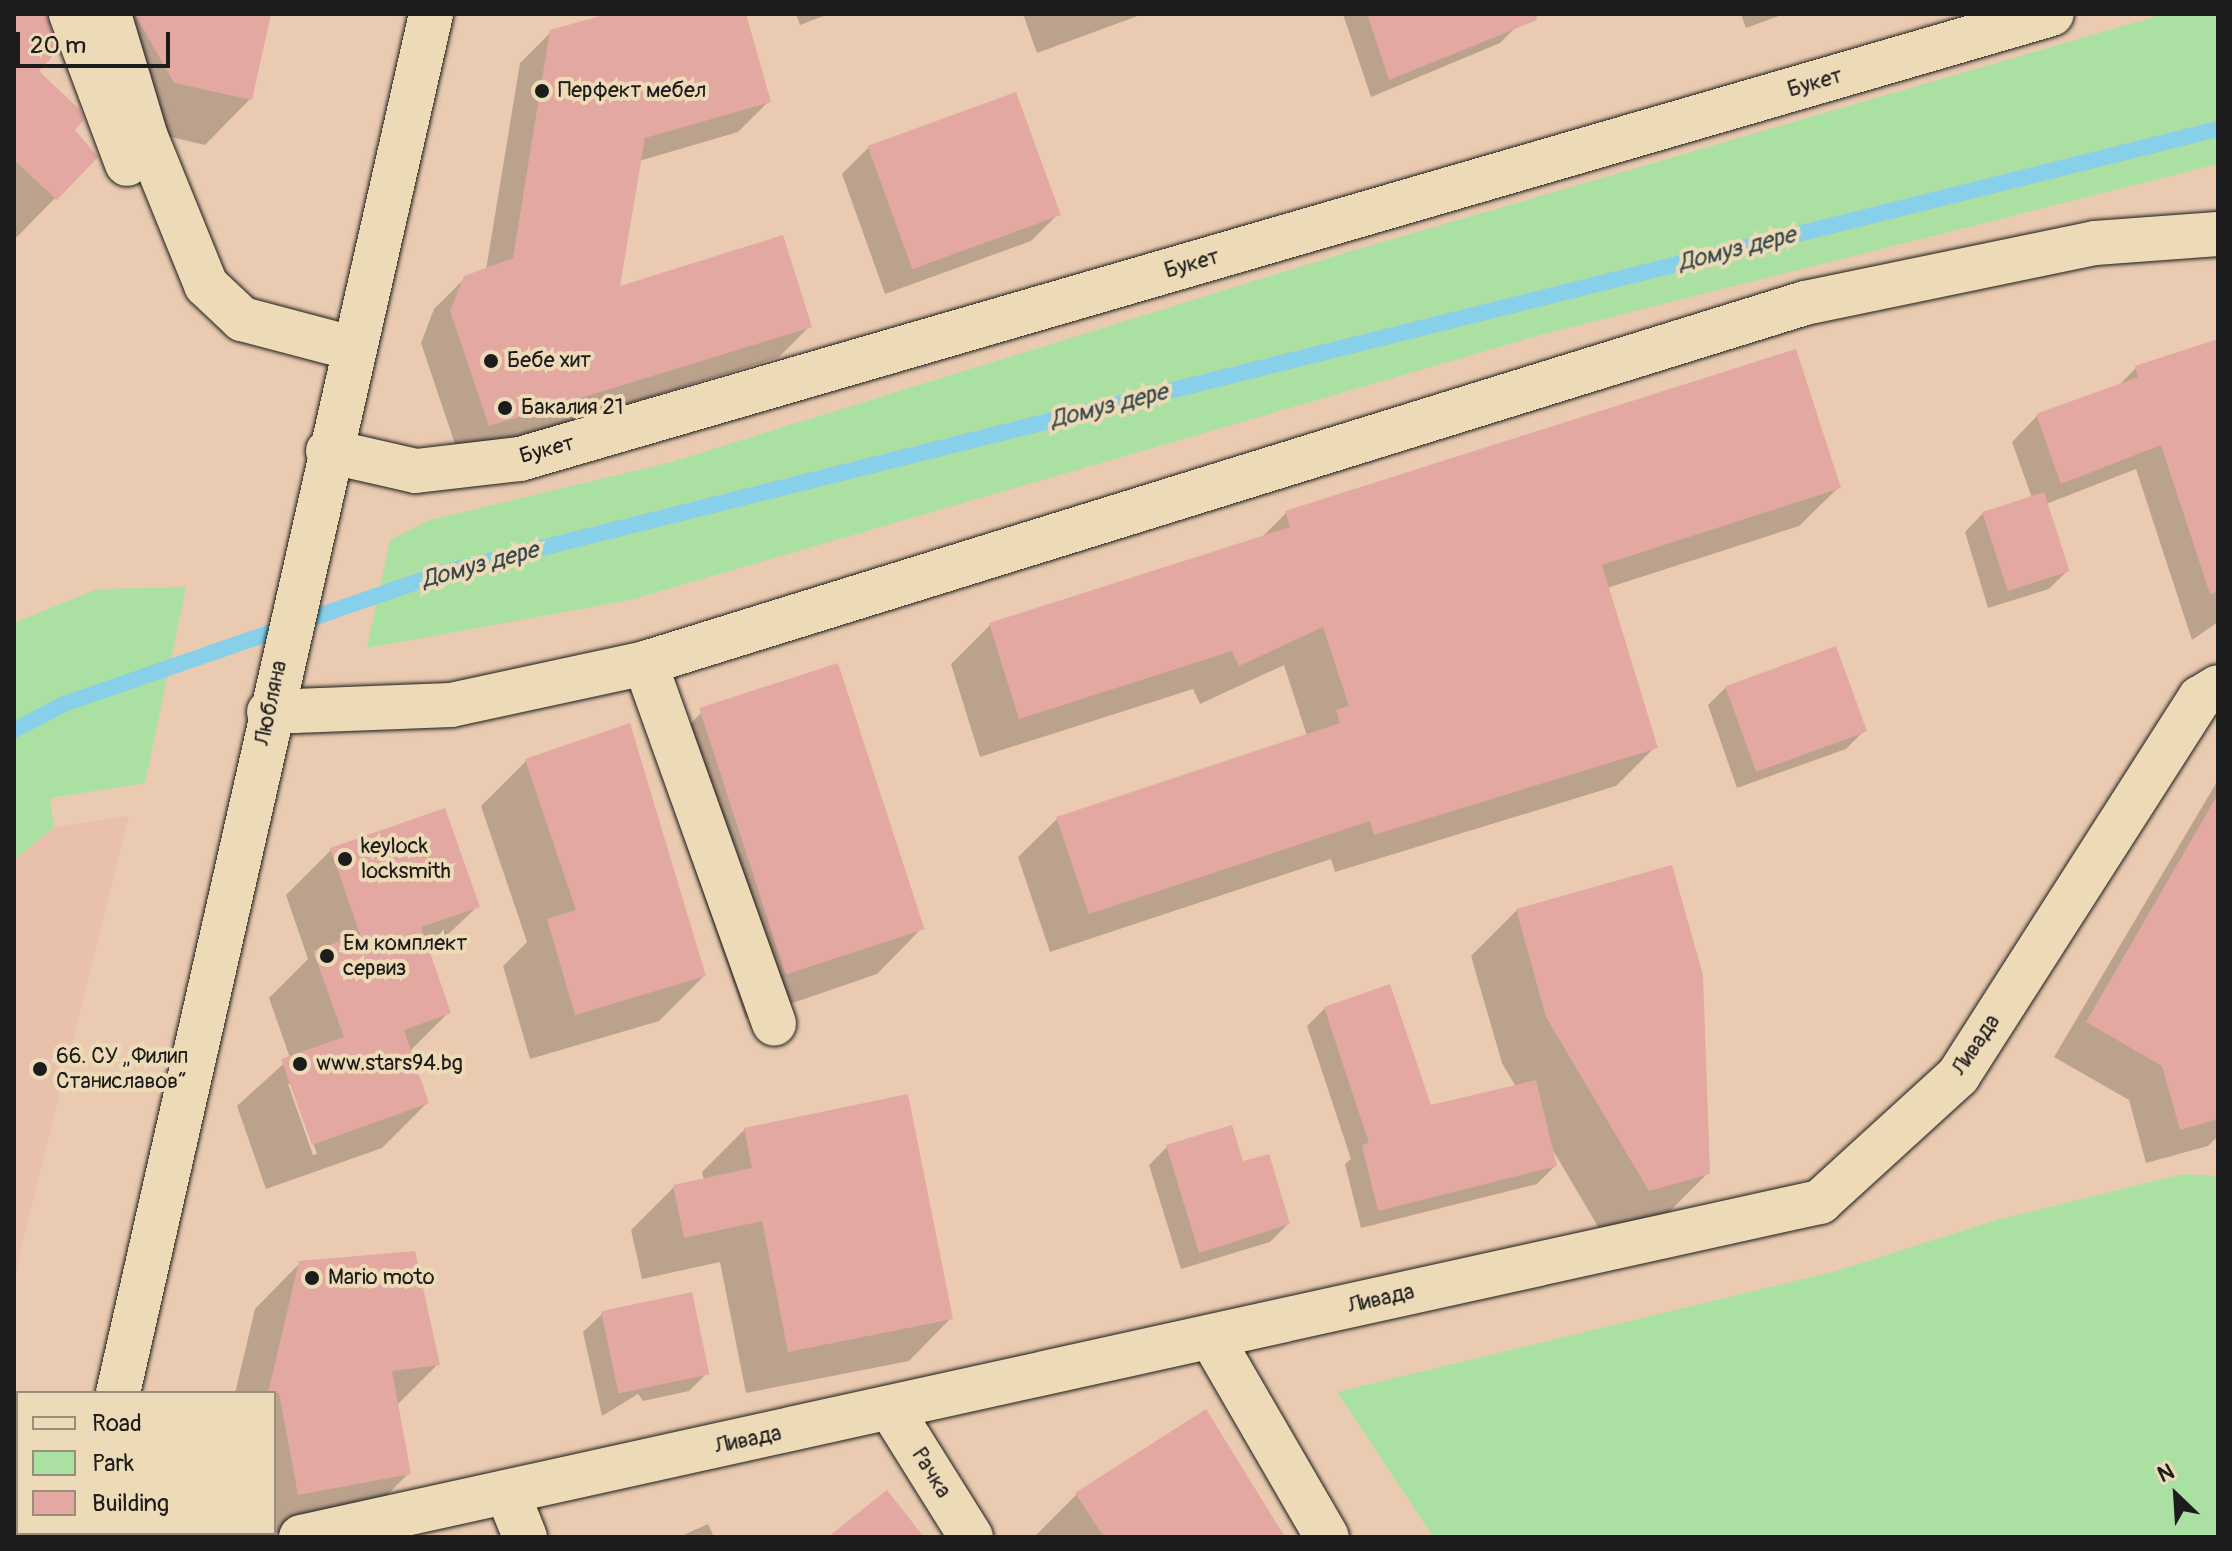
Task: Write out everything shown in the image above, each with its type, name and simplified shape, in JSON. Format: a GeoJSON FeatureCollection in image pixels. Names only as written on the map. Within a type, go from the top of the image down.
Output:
{"type":"FeatureCollection","features":[{"type":"Feature","properties":{"kind":"street"},"geometry":{"type":"LineString","coordinates":[[71,14],[161,238],[242,319],[352,348]]}},
{"type":"Feature","properties":{"kind":"street"},"geometry":{"type":"LineString","coordinates":[[109,14],[146,137],[206,285]]}},
{"type":"Feature","properties":{"kind":"street","name":"Любляна"},"geometry":{"type":"LineString","coordinates":[[118,1391],[297,583],[431,14]]}},
{"type":"Feature","properties":{"kind":"street","name":"Букет"},"geometry":{"type":"LineString","coordinates":[[328,451],[416,471],[520,459],[2052,14]]}},
{"type":"Feature","properties":{"kind":"street"},"geometry":{"type":"LineString","coordinates":[[272,695],[451,705],[645,663],[1805,303],[2095,243],[2218,234]]}},
{"type":"Feature","properties":{"kind":"street"},"geometry":{"type":"LineString","coordinates":[[645,663],[774,1024]]}},
{"type":"Feature","properties":{"kind":"street","name":"Ливада"},"geometry":{"type":"LineString","coordinates":[[301,1537],[1820,1202],[1958,1076],[2200,698],[2218,687]]}},
{"type":"Feature","properties":{"kind":"street"},"geometry":{"type":"LineString","coordinates":[[1211,1337],[1327,1537]]}},
{"type":"Feature","properties":{"kind":"street","name":"Рачка"},"geometry":{"type":"LineString","coordinates":[[891,1409],[971,1537]]}},
{"type":"Feature","properties":{"kind":"street"},"geometry":{"type":"LineString","coordinates":[[507,1492],[525,1537]]}},
{"type":"Feature","properties":{"kind":"shaded area","name":"66. СУ „Филип Станиславов“"},"geometry":{"type":"Polygon","coordinates":[[[129,816],[14,1278],[14,860],[54,827],[129,816]]]}},
{"type":"Feature","properties":{"kind":"green space"},"geometry":{"type":"Polygon","coordinates":[[[2164,14],[2218,14],[2218,164],[1544,334],[630,600],[367,648],[390,540],[430,520],[671,462],[1338,255],[2164,14]]]}},
{"type":"Feature","properties":{"kind":"green space"},"geometry":{"type":"Polygon","coordinates":[[[186,587],[145,783],[50,798],[54,827],[14,860],[14,623],[97,589],[186,587]]]}},
{"type":"Feature","properties":{"kind":"green space"},"geometry":{"type":"Polygon","coordinates":[[[2183,1174],[2218,1176],[2218,1537],[1433,1537],[1337,1392],[1836,1271],[2000,1219],[2183,1174]]]}},
{"type":"Feature","properties":{"kind":"building"},"geometry":{"type":"Polygon","coordinates":[[[14,14],[47,14],[58,51],[39,71],[80,110],[84,120],[75,130],[98,157],[57,200],[14,160],[14,14]]]}},
{"type":"Feature","properties":{"kind":"building"},"geometry":{"type":"Polygon","coordinates":[[[135,14],[271,14],[252,100],[174,83],[135,14]]]}},
{"type":"Feature","properties":{"kind":"building"},"geometry":{"type":"Polygon","coordinates":[[[607,14],[746,14],[771,102],[645,138],[620,286],[783,235],[812,327],[489,426],[450,311],[464,276],[513,258],[550,30],[607,14]]]}},
{"type":"Feature","properties":{"kind":"building"},"geometry":{"type":"Polygon","coordinates":[[[1367,14],[1536,14],[1537,20],[1389,80],[1367,14]]]}},
{"type":"Feature","properties":{"kind":"building"},"geometry":{"type":"Polygon","coordinates":[[[1016,92],[1061,215],[912,269],[868,146],[1016,92]]]}},
{"type":"Feature","properties":{"kind":"building"},"geometry":{"type":"Polygon","coordinates":[[[2218,339],[2218,592],[2210,594],[2161,445],[2061,484],[2036,414],[2138,377],[2135,366],[2218,339]]]}},
{"type":"Feature","properties":{"kind":"building"},"geometry":{"type":"Polygon","coordinates":[[[1796,349],[1841,488],[1602,565],[1658,748],[1374,835],[1370,821],[1089,914],[1056,817],[1340,723],[1336,710],[1349,706],[1323,627],[1239,666],[1232,651],[1019,719],[989,623],[1290,527],[1285,511],[1796,349]]]}},
{"type":"Feature","properties":{"kind":"building"},"geometry":{"type":"Polygon","coordinates":[[[2044,492],[2070,571],[2008,591],[1982,512],[2044,492]]]}},
{"type":"Feature","properties":{"kind":"building"},"geometry":{"type":"Polygon","coordinates":[[[1836,646],[1867,732],[1756,772],[1725,686],[1836,646]]]}},
{"type":"Feature","properties":{"kind":"building"},"geometry":{"type":"Polygon","coordinates":[[[838,663],[925,929],[786,974],[699,708],[838,663]]]}},
{"type":"Feature","properties":{"kind":"building"},"geometry":{"type":"Polygon","coordinates":[[[630,723],[706,976],[575,1015],[547,919],[576,910],[525,759],[630,723]]]}},
{"type":"Feature","properties":{"kind":"building"},"geometry":{"type":"Polygon","coordinates":[[[2218,794],[2218,1119],[2180,1130],[2162,1066],[2086,1022],[2218,794]]]}},
{"type":"Feature","properties":{"kind":"building"},"geometry":{"type":"Polygon","coordinates":[[[445,808],[480,907],[421,927],[451,1013],[404,1030],[429,1103],[312,1145],[281,1059],[344,1037],[313,951],[360,934],[330,848],[445,808]]]}},
{"type":"Feature","properties":{"kind":"building"},"geometry":{"type":"Polygon","coordinates":[[[1672,865],[1703,975],[1710,1174],[1649,1191],[1546,1017],[1516,909],[1672,865]]]}},
{"type":"Feature","properties":{"kind":"building"},"geometry":{"type":"Polygon","coordinates":[[[1390,984],[1431,1105],[1536,1080],[1557,1166],[1378,1211],[1362,1145],[1369,1143],[1324,1007],[1390,984]]]}},
{"type":"Feature","properties":{"kind":"building"},"geometry":{"type":"Polygon","coordinates":[[[908,1094],[953,1319],[788,1352],[762,1221],[684,1238],[673,1185],[752,1168],[744,1128],[908,1094]]]}},
{"type":"Feature","properties":{"kind":"building"},"geometry":{"type":"Polygon","coordinates":[[[1232,1125],[1243,1161],[1269,1154],[1290,1224],[1199,1253],[1166,1145],[1232,1125]]]}},
{"type":"Feature","properties":{"kind":"building"},"geometry":{"type":"Polygon","coordinates":[[[415,1251],[440,1365],[392,1371],[411,1474],[298,1495],[279,1393],[268,1391],[299,1261],[415,1251]]]}},
{"type":"Feature","properties":{"kind":"building"},"geometry":{"type":"Polygon","coordinates":[[[692,1292],[709,1374],[618,1394],[601,1311],[692,1292]]]}},
{"type":"Feature","properties":{"kind":"building"},"geometry":{"type":"Polygon","coordinates":[[[1206,1409],[1285,1537],[1104,1537],[1075,1493],[1206,1409]]]}},
{"type":"Feature","properties":{"kind":"building"},"geometry":{"type":"Polygon","coordinates":[[[887,1490],[924,1537],[828,1537],[887,1490]]]}},
{"type":"Feature","properties":{"kind":"waterway","name":"Домуз дере"},"geometry":{"type":"LineString","coordinates":[[14,730],[64,704],[445,572],[2218,129]]}},
{"type":"Feature","properties":{"kind":"place","name":"Перфект мебел"},"geometry":{"type":"Point","coordinates":[542,91]}},
{"type":"Feature","properties":{"kind":"place","name":"Бебе хит"},"geometry":{"type":"Point","coordinates":[491,361]}},
{"type":"Feature","properties":{"kind":"place","name":"Бакалия 21"},"geometry":{"type":"Point","coordinates":[505,408]}},
{"type":"Feature","properties":{"kind":"place","name":"keylock locksmith"},"geometry":{"type":"Point","coordinates":[345,859]}},
{"type":"Feature","properties":{"kind":"place","name":"Ем комплект сервиз"},"geometry":{"type":"Point","coordinates":[327,956]}},
{"type":"Feature","properties":{"kind":"place","name":"www.stars94.bg"},"geometry":{"type":"Point","coordinates":[300,1064]}},
{"type":"Feature","properties":{"kind":"place","name":"66. СУ „Филип Станиславов“"},"geometry":{"type":"Point","coordinates":[40,1069]}},
{"type":"Feature","properties":{"kind":"place","name":"Mario moto"},"geometry":{"type":"Point","coordinates":[312,1278]}}]}
